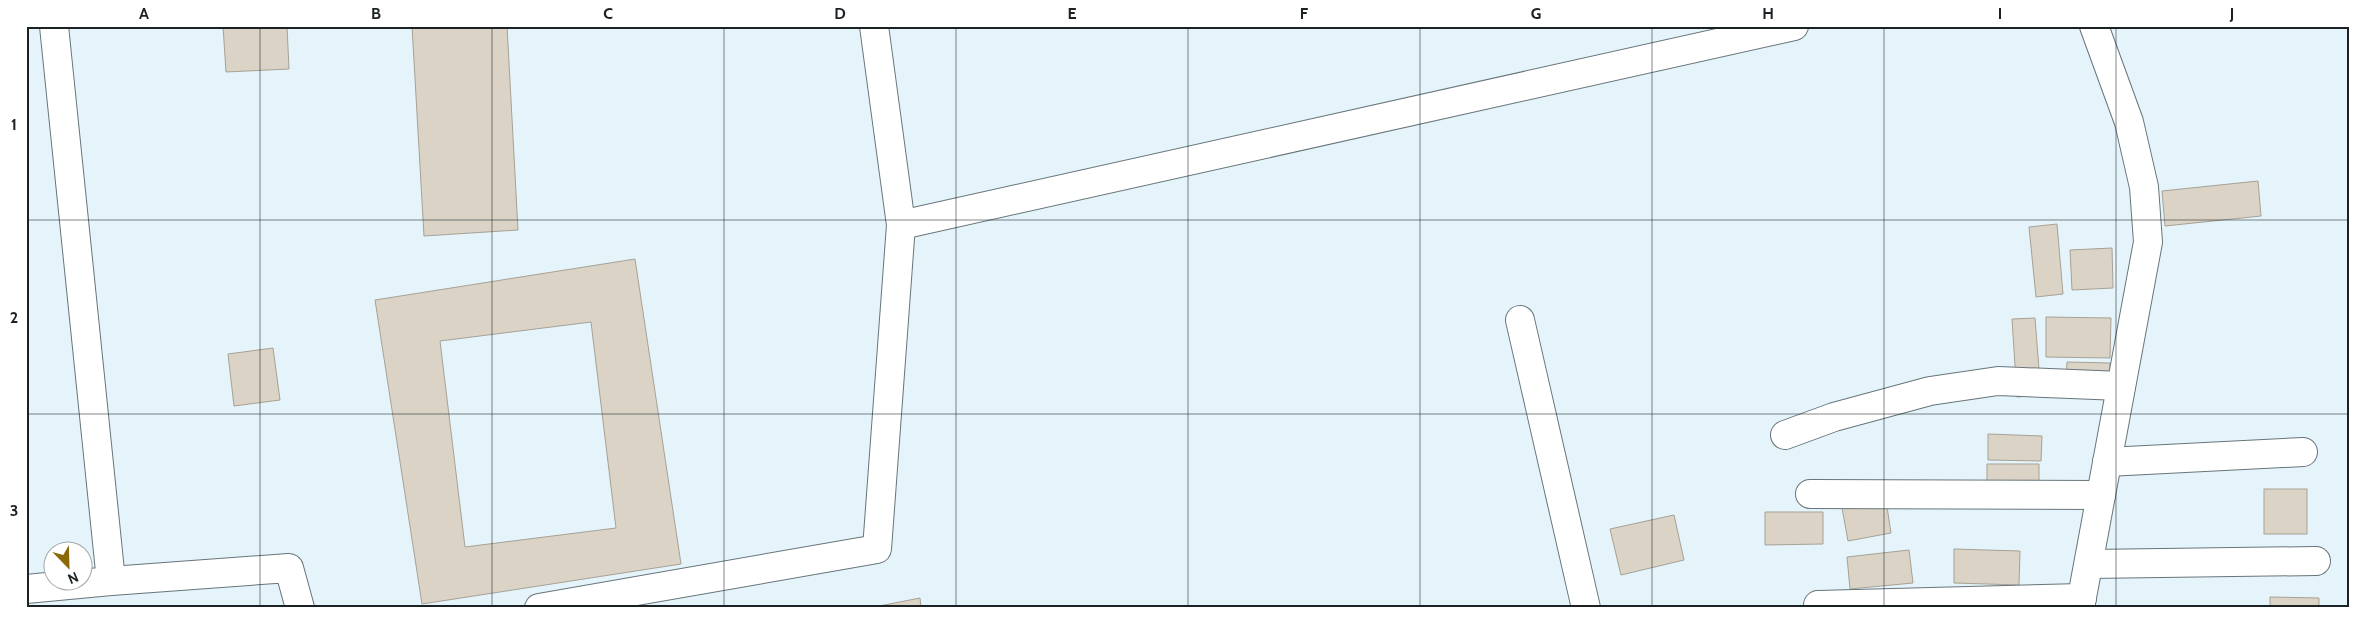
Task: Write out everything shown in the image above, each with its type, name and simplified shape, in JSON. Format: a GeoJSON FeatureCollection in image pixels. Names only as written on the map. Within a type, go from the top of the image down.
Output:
{"type":"FeatureCollection","features":[{"type":"Feature","properties":{"kind":"street"},"geometry":{"type":"LineString","coordinates":[[54,26],[110,581]]}},
{"type":"Feature","properties":{"kind":"street"},"geometry":{"type":"LineString","coordinates":[[539,608],[877,549],[900,226],[874,26]]}},
{"type":"Feature","properties":{"kind":"street"},"geometry":{"type":"LineString","coordinates":[[900,226],[1794,26]]}},
{"type":"Feature","properties":{"kind":"street"},"geometry":{"type":"LineString","coordinates":[[1818,605],[2081,603],[2148,242],[2144,187],[2129,122],[2094,26]]}},
{"type":"Feature","properties":{"kind":"street"},"geometry":{"type":"LineString","coordinates":[[1520,320],[1586,608]]}},
{"type":"Feature","properties":{"kind":"street"},"geometry":{"type":"LineString","coordinates":[[1785,435],[1834,417],[1930,391],[1998,381],[2121,386]]}},
{"type":"Feature","properties":{"kind":"street"},"geometry":{"type":"LineString","coordinates":[[2107,462],[2303,452]]}},
{"type":"Feature","properties":{"kind":"street"},"geometry":{"type":"LineString","coordinates":[[1810,494],[2101,495]]}},
{"type":"Feature","properties":{"kind":"street"},"geometry":{"type":"LineString","coordinates":[[2089,564],[2316,561]]}},
{"type":"Feature","properties":{"kind":"street"},"geometry":{"type":"LineString","coordinates":[[26,589],[289,568],[300,608]]}},
{"type":"Feature","properties":{"kind":"building"},"geometry":{"type":"Polygon","coordinates":[[[223,26],[287,26],[289,69],[226,72],[223,26]]]}},
{"type":"Feature","properties":{"kind":"building"},"geometry":{"type":"Polygon","coordinates":[[[412,26],[507,26],[518,230],[424,236],[412,26]]]}},
{"type":"Feature","properties":{"kind":"building"},"geometry":{"type":"Polygon","coordinates":[[[2258,181],[2261,216],[2165,226],[2162,191],[2258,181]]]}},
{"type":"Feature","properties":{"kind":"building"},"geometry":{"type":"Polygon","coordinates":[[[2057,224],[2063,294],[2036,297],[2029,227],[2057,224]]]}},
{"type":"Feature","properties":{"kind":"building"},"geometry":{"type":"Polygon","coordinates":[[[2112,248],[2113,288],[2072,290],[2070,250],[2112,248]]]}},
{"type":"Feature","properties":{"kind":"building"},"geometry":{"type":"Polygon","coordinates":[[[635,259],[681,564],[422,604],[375,300],[635,259]],[[591,322],[440,341],[465,547],[616,528],[591,322]]]}},
{"type":"Feature","properties":{"kind":"building"},"geometry":{"type":"Polygon","coordinates":[[[2046,317],[2111,318],[2110,358],[2046,357],[2046,317]]]}},
{"type":"Feature","properties":{"kind":"building"},"geometry":{"type":"Polygon","coordinates":[[[2035,318],[2041,395],[2017,397],[2012,319],[2035,318]]]}},
{"type":"Feature","properties":{"kind":"building"},"geometry":{"type":"Polygon","coordinates":[[[273,348],[280,400],[234,406],[228,354],[273,348]]]}},
{"type":"Feature","properties":{"kind":"building"},"geometry":{"type":"Polygon","coordinates":[[[2067,362],[2110,363],[2109,393],[2065,391],[2067,362]]]}},
{"type":"Feature","properties":{"kind":"building"},"geometry":{"type":"Polygon","coordinates":[[[1988,434],[2042,436],[2041,461],[1988,460],[1988,434]]]}},
{"type":"Feature","properties":{"kind":"building"},"geometry":{"type":"Polygon","coordinates":[[[1987,464],[2039,464],[2039,503],[1987,502],[1987,464]]]}},
{"type":"Feature","properties":{"kind":"building"},"geometry":{"type":"Polygon","coordinates":[[[2264,489],[2307,489],[2307,534],[2264,534],[2264,489]]]}},
{"type":"Feature","properties":{"kind":"building"},"geometry":{"type":"Polygon","coordinates":[[[1886,500],[1891,533],[1848,541],[1842,508],[1886,500]]]}},
{"type":"Feature","properties":{"kind":"building"},"geometry":{"type":"Polygon","coordinates":[[[1765,512],[1823,512],[1823,544],[1765,545],[1765,512]]]}},
{"type":"Feature","properties":{"kind":"building"},"geometry":{"type":"Polygon","coordinates":[[[1674,515],[1684,560],[1621,575],[1610,529],[1674,515]]]}},
{"type":"Feature","properties":{"kind":"building"},"geometry":{"type":"Polygon","coordinates":[[[1954,549],[2020,551],[2019,585],[1954,583],[1954,549]]]}},
{"type":"Feature","properties":{"kind":"building"},"geometry":{"type":"Polygon","coordinates":[[[1909,550],[1913,583],[1850,589],[1847,557],[1909,550]]]}},
{"type":"Feature","properties":{"kind":"building"},"geometry":{"type":"Polygon","coordinates":[[[2270,597],[2319,598],[2319,608],[2270,608],[2270,597]]]}},
{"type":"Feature","properties":{"kind":"building"},"geometry":{"type":"Polygon","coordinates":[[[920,598],[921,608],[869,608],[920,598]]]}}]}
